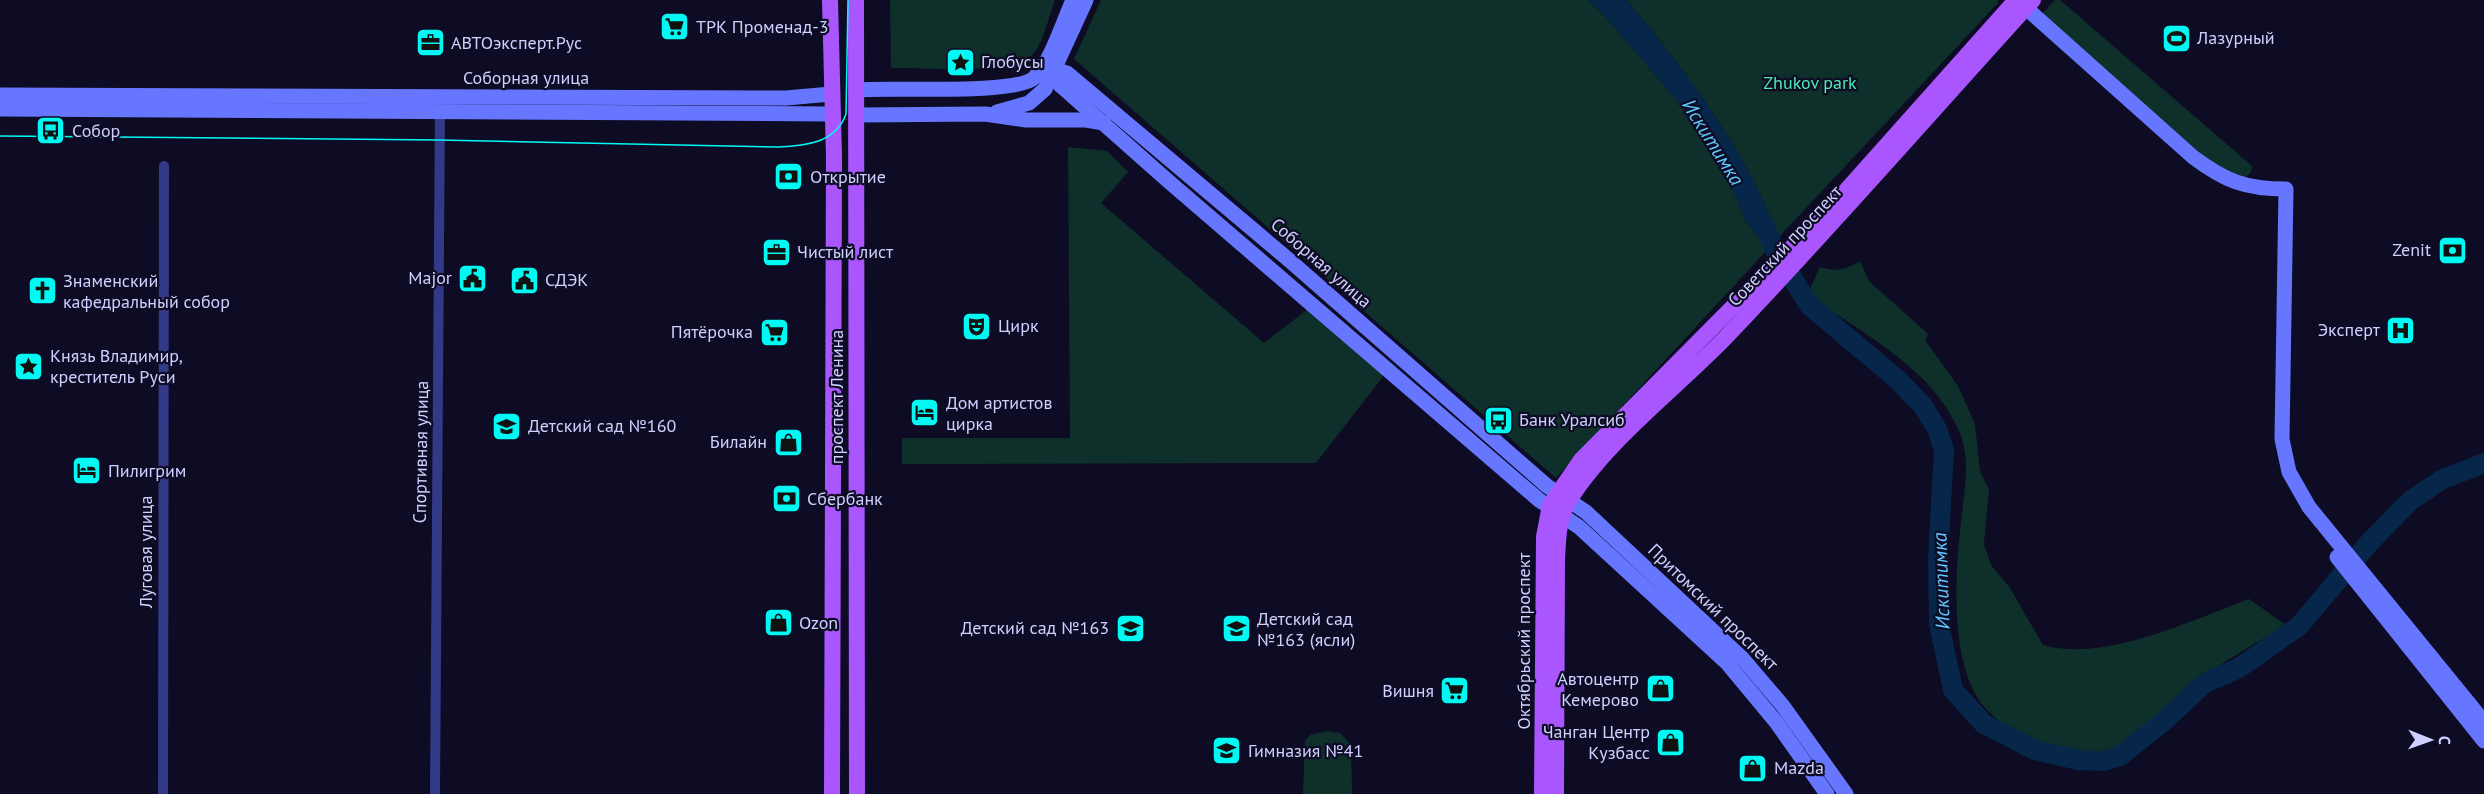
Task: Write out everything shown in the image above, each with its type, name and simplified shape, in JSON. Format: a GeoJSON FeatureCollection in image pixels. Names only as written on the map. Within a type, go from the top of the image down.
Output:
{"type":"FeatureCollection","features":[{"type":"Feature","properties":{"kind":"main road"},"geometry":{"type":"LineString","coordinates":[[830,0],[831,114]]}},
{"type":"Feature","properties":{"kind":"main road","name":"проспект Ленина"},"geometry":{"type":"LineString","coordinates":[[856,0],[857,794]]}},
{"type":"Feature","properties":{"kind":"main road"},"geometry":{"type":"LineString","coordinates":[[1050,70],[1073,0]]}},
{"type":"Feature","properties":{"kind":"main road"},"geometry":{"type":"LineString","coordinates":[[1050,70],[1086,0]]}},
{"type":"Feature","properties":{"kind":"main road"},"geometry":{"type":"LineString","coordinates":[[2023,2],[2193,157],[2218,176],[2255,189],[2280,189],[2275,449],[2288,490],[2405,633],[2484,722]]}},
{"type":"Feature","properties":{"kind":"main road","name":"Советский проспект"},"geometry":{"type":"LineString","coordinates":[[1560,503],[1829,219],[2023,2]]}},
{"type":"Feature","properties":{"kind":"main road","name":"Соборная улица"},"geometry":{"type":"LineString","coordinates":[[985,114],[1018,108],[1029,103],[1045,89],[1050,70]]}},
{"type":"Feature","properties":{"kind":"main road","name":"Соборная улица"},"geometry":{"type":"LineString","coordinates":[[1050,70],[1104,123],[1530,492],[1560,503]]}},
{"type":"Feature","properties":{"kind":"main road","name":"Соборная улица"},"geometry":{"type":"LineString","coordinates":[[0,109],[169,103],[440,104],[786,98],[856,90],[1015,86],[1050,70],[1067,73],[1289,260],[1547,486],[1560,503]]}},
{"type":"Feature","properties":{"kind":"main road","name":"Соборная улица"},"geometry":{"type":"LineString","coordinates":[[0,95],[169,103]]}},
{"type":"Feature","properties":{"kind":"main road","name":"Соборная улица"},"geometry":{"type":"LineString","coordinates":[[440,104],[856,115],[985,114],[1026,120],[1086,120],[1104,123]]}},
{"type":"Feature","properties":{"kind":"main road","name":"проспект Ленина"},"geometry":{"type":"LineString","coordinates":[[831,114],[834,157],[832,794]]}},
{"type":"Feature","properties":{"kind":"main road","name":"Октябрьский проспект"},"geometry":{"type":"LineString","coordinates":[[1542,794],[1543,559],[1560,503]]}},
{"type":"Feature","properties":{"kind":"main road","name":"Октябрьский проспект"},"geometry":{"type":"LineString","coordinates":[[1556,794],[1557,561],[1560,503]]}},
{"type":"Feature","properties":{"kind":"main road","name":"Притомский проспект"},"geometry":{"type":"LineString","coordinates":[[1560,503],[1579,527],[1727,663],[1776,722],[1827,794]]}},
{"type":"Feature","properties":{"kind":"main road","name":"Притомский проспект"},"geometry":{"type":"LineString","coordinates":[[1560,503],[1586,512],[1743,659],[1783,705],[1846,794]]}},
{"type":"Feature","properties":{"kind":"main road"},"geometry":{"type":"LineString","coordinates":[[2405,633],[2484,741]]}},
{"type":"Feature","properties":{"kind":"street","name":"Спортивная улица"},"geometry":{"type":"LineString","coordinates":[[435,794],[440,104]]}},
{"type":"Feature","properties":{"kind":"street","name":"Луговая улица"},"geometry":{"type":"LineString","coordinates":[[163,794],[164,166]]}},
{"type":"Feature","properties":{"kind":"green space"},"geometry":{"type":"Polygon","coordinates":[[[890,0],[1055,0],[1038,47],[1024,60],[989,68],[945,69],[891,68],[890,0]]]}},
{"type":"Feature","properties":{"kind":"green space"},"geometry":{"type":"Polygon","coordinates":[[[1101,0],[1588,0],[1606,17],[1676,99],[1735,194],[1745,220],[1768,249],[1556,478],[1074,59],[1101,0]]]}},
{"type":"Feature","properties":{"kind":"green space","name":"Zhukov park"},"geometry":{"type":"Polygon","coordinates":[[[1627,0],[1998,0],[1998,3],[1779,237],[1749,173],[1712,112],[1627,0]]]}},
{"type":"Feature","properties":{"kind":"green space"},"geometry":{"type":"Polygon","coordinates":[[[2055,0],[2060,0],[2252,166],[2251,172],[2243,180],[2224,175],[2041,15],[2055,0]]]}},
{"type":"Feature","properties":{"kind":"green space"},"geometry":{"type":"Polygon","coordinates":[[[1068,147],[1107,151],[1128,172],[1101,203],[1264,343],[1308,309],[1385,374],[1316,463],[902,464],[902,438],[1070,438],[1068,147]]]}},
{"type":"Feature","properties":{"kind":"green space"},"geometry":{"type":"Polygon","coordinates":[[[1860,261],[1869,281],[1928,334],[1925,340],[1958,386],[1975,424],[1980,471],[1989,490],[1984,544],[1991,565],[2010,588],[2043,645],[2067,649],[2120,644],[2175,628],[2249,599],[2286,625],[2220,665],[2189,687],[2160,713],[2133,749],[2118,756],[2094,758],[2058,751],[2021,734],[1991,714],[1979,700],[1970,682],[1959,638],[1956,589],[1966,466],[1960,433],[1948,410],[1914,371],[1872,338],[1807,295],[1820,267],[1840,269],[1860,261]]]}},
{"type":"Feature","properties":{"kind":"green space"},"geometry":{"type":"Polygon","coordinates":[[[1327,731],[1340,733],[1351,744],[1352,794],[1303,794],[1305,741],[1310,735],[1327,731]]]}},
{"type":"Feature","properties":{"kind":"water"},"geometry":{"type":"Polygon","coordinates":[[[1588,0],[1627,0],[1692,84],[1731,142],[1765,204],[1779,237],[1768,249],[1745,220],[1735,194],[1676,99],[1606,17],[1588,0]]]}},
{"type":"Feature","properties":{"kind":"waterway","name":"Искитимка"},"geometry":{"type":"LineString","coordinates":[[1762,221],[1775,250],[1809,305],[1898,380],[1923,406],[1937,429],[1944,450],[1938,558],[1939,624],[1953,690],[1984,724],[2035,750],[2078,760],[2104,761],[2120,756],[2164,721],[2205,683],[2239,668],[2299,626],[2369,543],[2410,501],[2441,480],[2484,463]]}},
{"type":"Feature","properties":{"kind":"tram line"},"geometry":{"type":"LineString","coordinates":[[0,136],[799,146],[827,137],[841,124],[846,114],[848,0]]}},
{"type":"Feature","properties":{"kind":"place","name":"ТРК Променад-3"},"geometry":{"type":"Point","coordinates":[675,27]}},
{"type":"Feature","properties":{"kind":"place","name":"Лазурный"},"geometry":{"type":"Point","coordinates":[2176,38]}},
{"type":"Feature","properties":{"kind":"place","name":"АВТОэксперт.Рус"},"geometry":{"type":"Point","coordinates":[430,43]}},
{"type":"Feature","properties":{"kind":"place","name":"Глобусы"},"geometry":{"type":"Point","coordinates":[960,62]}},
{"type":"Feature","properties":{"kind":"place","name":"Собор"},"geometry":{"type":"Point","coordinates":[51,131]}},
{"type":"Feature","properties":{"kind":"place","name":"Открытие"},"geometry":{"type":"Point","coordinates":[789,177]}},
{"type":"Feature","properties":{"kind":"place","name":"Zenit"},"geometry":{"type":"Point","coordinates":[2452,250]}},
{"type":"Feature","properties":{"kind":"place","name":"Чистый лист"},"geometry":{"type":"Point","coordinates":[776,252]}},
{"type":"Feature","properties":{"kind":"place","name":"Major"},"geometry":{"type":"Point","coordinates":[473,278]}},
{"type":"Feature","properties":{"kind":"place","name":"СДЭК"},"geometry":{"type":"Point","coordinates":[524,280]}},
{"type":"Feature","properties":{"kind":"place","name":"Знаменский кафедральный собор"},"geometry":{"type":"Point","coordinates":[42,291]}},
{"type":"Feature","properties":{"kind":"place","name":"Цирк"},"geometry":{"type":"Point","coordinates":[977,326]}},
{"type":"Feature","properties":{"kind":"place","name":"Эксперт"},"geometry":{"type":"Point","coordinates":[2401,330]}},
{"type":"Feature","properties":{"kind":"place","name":"Пятёрочка"},"geometry":{"type":"Point","coordinates":[774,332]}},
{"type":"Feature","properties":{"kind":"place","name":"Князь Владимир, креститель Руси"},"geometry":{"type":"Point","coordinates":[29,366]}},
{"type":"Feature","properties":{"kind":"place","name":"Дом артистов цирка"},"geometry":{"type":"Point","coordinates":[925,413]}},
{"type":"Feature","properties":{"kind":"place","name":"Банк Уралсиб"},"geometry":{"type":"Point","coordinates":[1498,420]}},
{"type":"Feature","properties":{"kind":"place","name":"Детский сад №160"},"geometry":{"type":"Point","coordinates":[507,426]}},
{"type":"Feature","properties":{"kind":"place","name":"Билайн"},"geometry":{"type":"Point","coordinates":[788,442]}},
{"type":"Feature","properties":{"kind":"place","name":"Пилигрим"},"geometry":{"type":"Point","coordinates":[87,471]}},
{"type":"Feature","properties":{"kind":"place","name":"Сбербанк"},"geometry":{"type":"Point","coordinates":[786,499]}},
{"type":"Feature","properties":{"kind":"place","name":"Ozon"},"geometry":{"type":"Point","coordinates":[778,623]}},
{"type":"Feature","properties":{"kind":"place","name":"Детский сад №163"},"geometry":{"type":"Point","coordinates":[1130,628]}},
{"type":"Feature","properties":{"kind":"place","name":"Детский сад №163 (ясли)"},"geometry":{"type":"Point","coordinates":[1236,629]}},
{"type":"Feature","properties":{"kind":"place","name":"Автоцентр Кемерово"},"geometry":{"type":"Point","coordinates":[1660,689]}},
{"type":"Feature","properties":{"kind":"place","name":"Вишня"},"geometry":{"type":"Point","coordinates":[1455,691]}},
{"type":"Feature","properties":{"kind":"place","name":"Чанган Центр Кузбасс"},"geometry":{"type":"Point","coordinates":[1671,742]}},
{"type":"Feature","properties":{"kind":"place","name":"Гимназия №41"},"geometry":{"type":"Point","coordinates":[1227,751]}},
{"type":"Feature","properties":{"kind":"place","name":"Mazda"},"geometry":{"type":"Point","coordinates":[1753,768]}}]}
